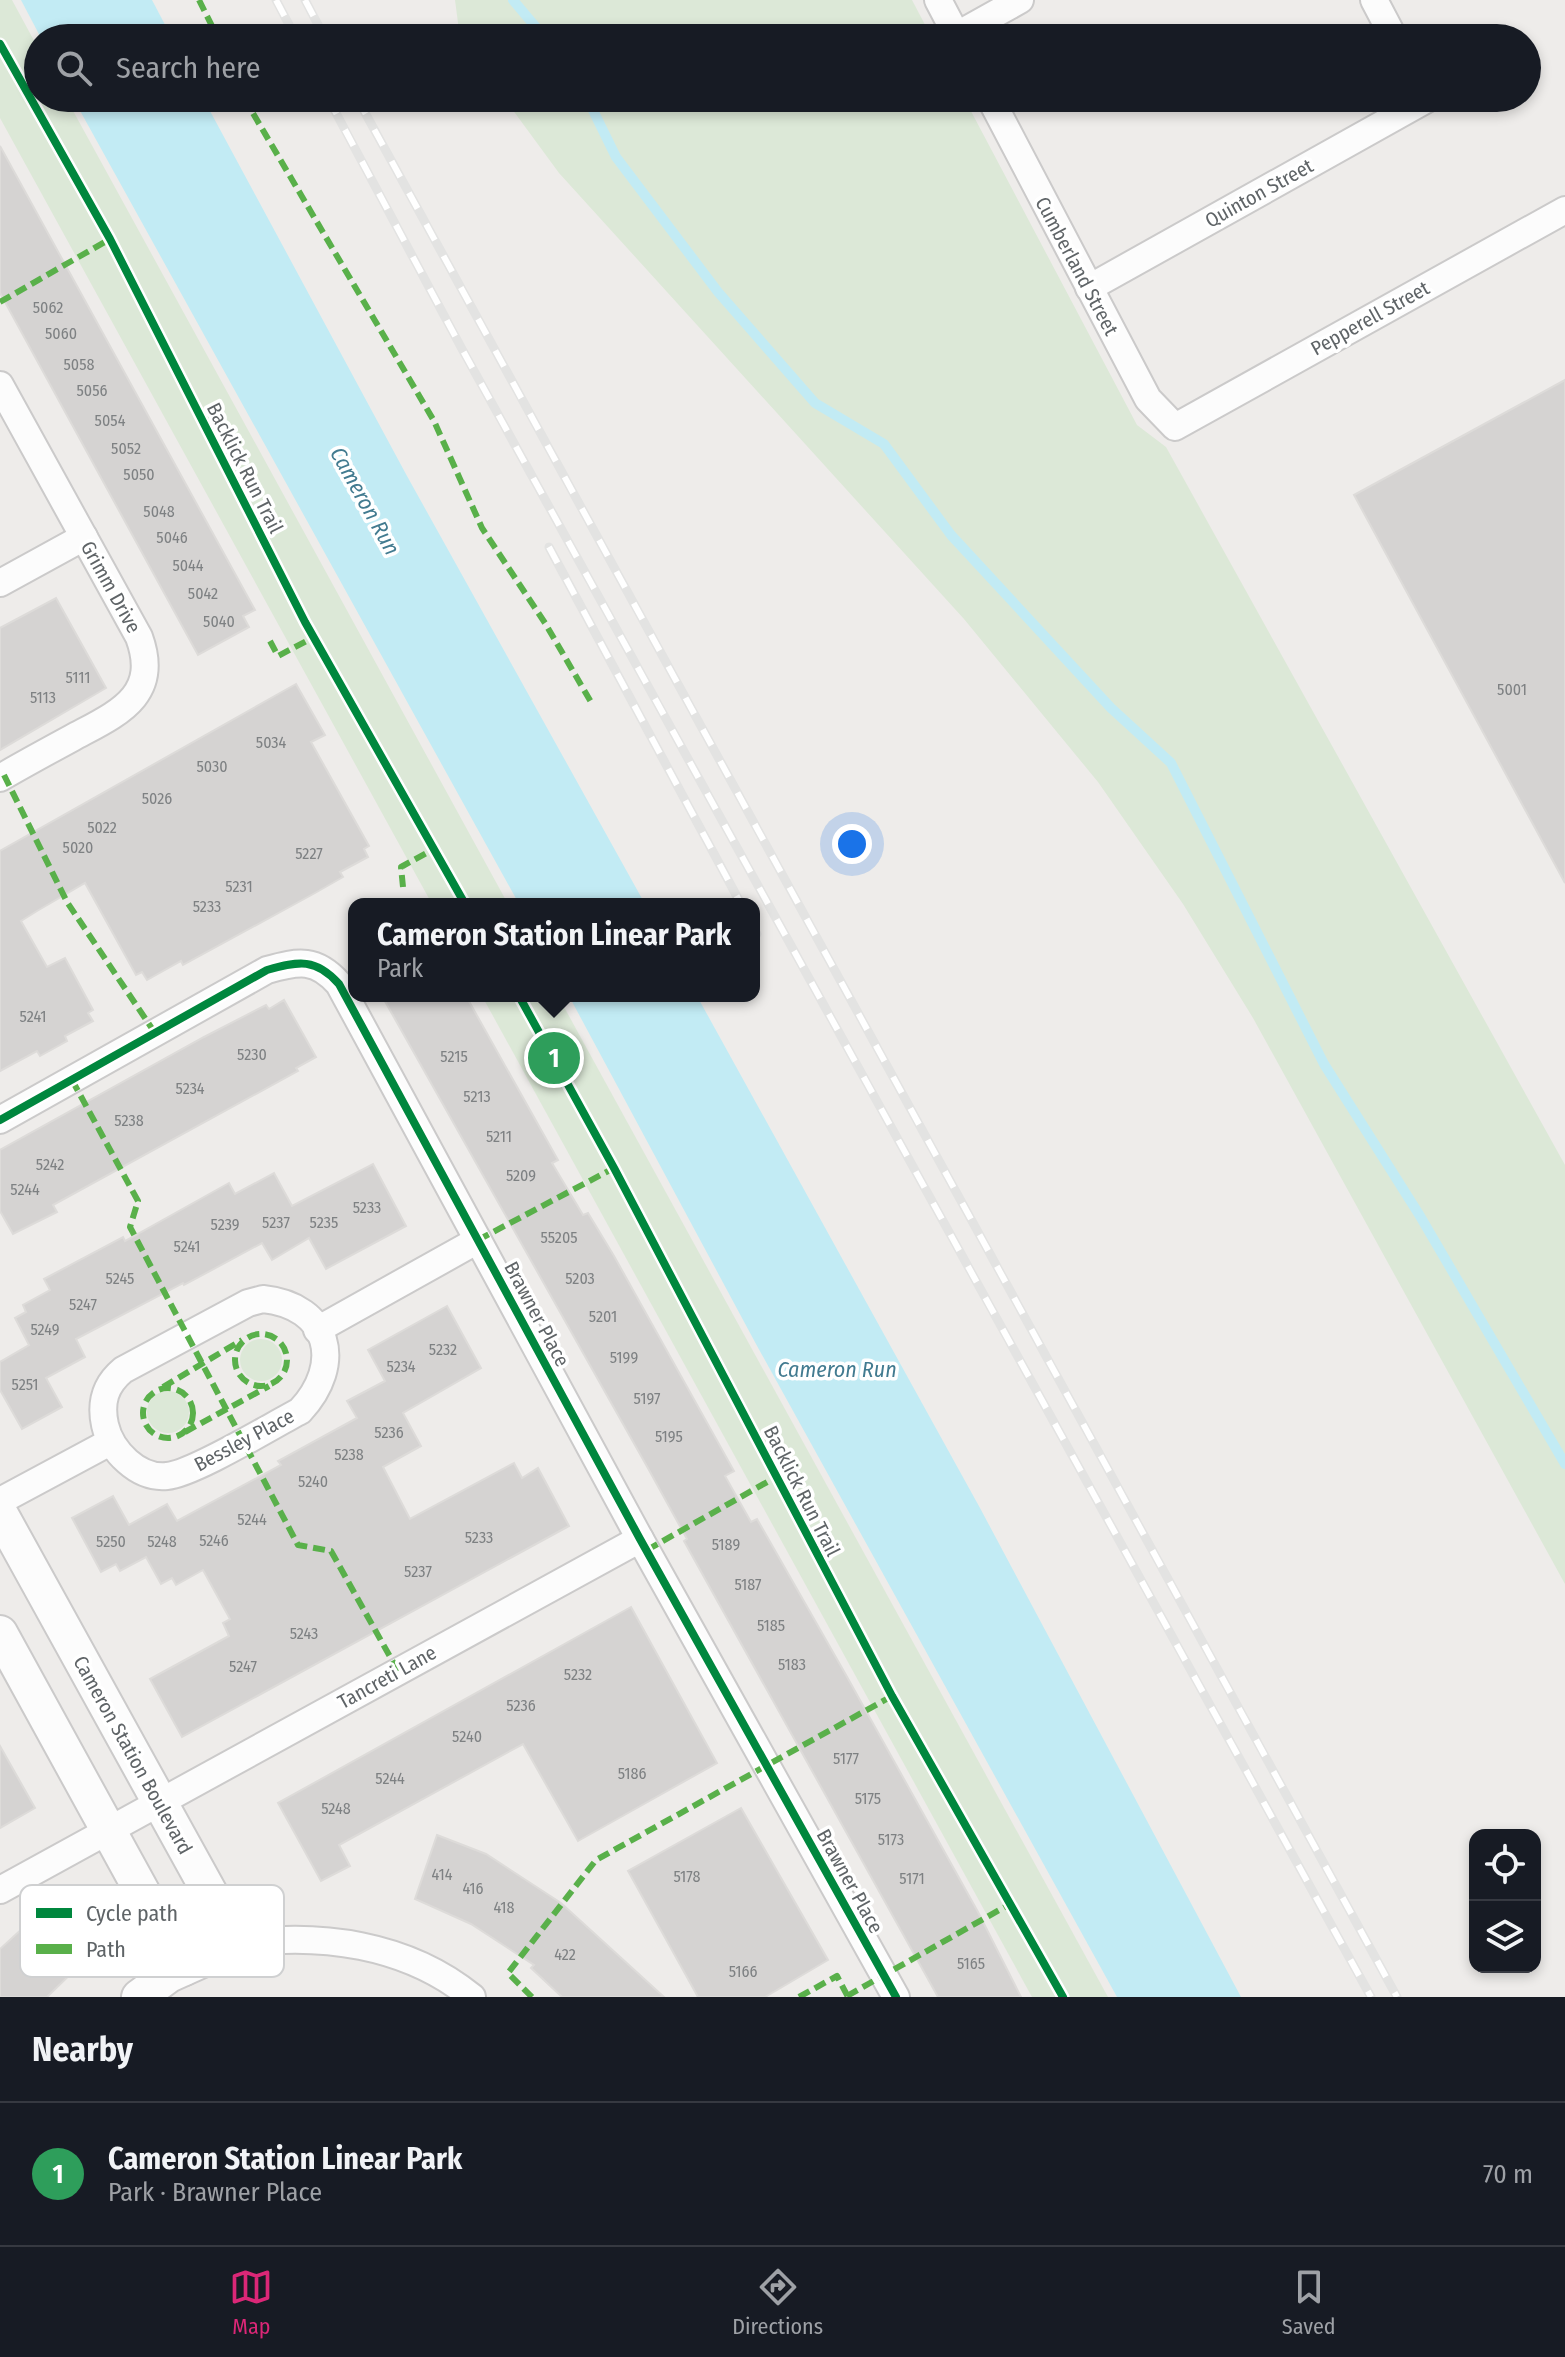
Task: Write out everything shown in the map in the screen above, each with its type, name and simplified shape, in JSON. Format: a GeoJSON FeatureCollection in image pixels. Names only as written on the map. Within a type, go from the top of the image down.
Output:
{"type":"FeatureCollection","features":[{"type":"Feature","properties":{"kind":"street"},"geometry":{"type":"LineString","coordinates":[[938,0],[951,24]]}},
{"type":"Feature","properties":{"kind":"street"},"geometry":{"type":"LineString","coordinates":[[979,24],[1020,0]]}},
{"type":"Feature","properties":{"kind":"street"},"geometry":{"type":"LineString","coordinates":[[1374,0],[1387,24]]}},
{"type":"Feature","properties":{"kind":"street","name":"Cumberland Street"},"geometry":{"type":"LineString","coordinates":[[997,112],[1148,399],[1175,427]]}},
{"type":"Feature","properties":{"kind":"street","name":"Quinton Street"},"geometry":{"type":"LineString","coordinates":[[1089,288],[1402,112]]}},
{"type":"Feature","properties":{"kind":"street","name":"Pepperell Street"},"geometry":{"type":"LineString","coordinates":[[1175,427],[1565,210]]}},
{"type":"Feature","properties":{"kind":"street","name":"Grimm Drive"},"geometry":{"type":"LineString","coordinates":[[0,385],[139,637],[146,665],[144,678],[132,701],[122,711],[0,778]]}},
{"type":"Feature","properties":{"kind":"street"},"geometry":{"type":"LineString","coordinates":[[0,583],[84,537]]}},
{"type":"Feature","properties":{"kind":"street","name":"Brawner Place"},"geometry":{"type":"LineString","coordinates":[[0,1120],[267,970],[312,963],[326,970],[348,1001]]}},
{"type":"Feature","properties":{"kind":"street","name":"Brawner Place"},"geometry":{"type":"LineString","coordinates":[[349,1002],[640,1539],[896,1997]]}},
{"type":"Feature","properties":{"kind":"street"},"geometry":{"type":"LineString","coordinates":[[0,1501],[110,1442],[104,1398],[113,1379],[123,1370],[248,1303],[263,1299],[297,1305],[309,1315],[317,1330],[478,1240]]}},
{"type":"Feature","properties":{"kind":"street","name":"Bessley Place"},"geometry":{"type":"LineString","coordinates":[[110,1442],[137,1468],[164,1477],[179,1474],[300,1411],[322,1383],[327,1367],[326,1347],[317,1330]]}},
{"type":"Feature","properties":{"kind":"street","name":"Cameron Station Boulevard"},"geometry":{"type":"LineString","coordinates":[[0,1513],[134,1816],[157,1885]]}},
{"type":"Feature","properties":{"kind":"street","name":"Tancreti Lane"},"geometry":{"type":"LineString","coordinates":[[0,1890],[640,1539]]}},
{"type":"Feature","properties":{"kind":"street","name":"Cameron Station Boulevard"},"geometry":{"type":"LineString","coordinates":[[0,1633],[134,1816],[190,1885]]}},
{"type":"Feature","properties":{"kind":"street"},"geometry":{"type":"LineString","coordinates":[[284,1941],[346,1943],[425,1966],[472,1997]]}},
{"type":"Feature","properties":{"kind":"street"},"geometry":{"type":"LineString","coordinates":[[139,1997],[170,1977]]}},
{"type":"Feature","properties":{"kind":"green space"},"geometry":{"type":"Polygon","coordinates":[[[0,0],[12,0],[25,24],[24,112],[74,112],[505,898],[429,898],[0,118],[0,0]]]}},
{"type":"Feature","properties":{"kind":"green space"},"geometry":{"type":"Polygon","coordinates":[[[455,0],[912,0],[925,24],[458,24],[455,0]]]}},
{"type":"Feature","properties":{"kind":"green space"},"geometry":{"type":"Polygon","coordinates":[[[514,112],[971,112],[1137,425],[1166,447],[1565,1165],[1565,1584],[1253,1018],[1183,904],[1098,782],[964,619],[559,173],[514,112]]]}},
{"type":"Feature","properties":{"kind":"green space"},"geometry":{"type":"Polygon","coordinates":[[[485,1002],[561,1002],[1108,1997],[1032,1997],[485,1002]]]}},
{"type":"Feature","properties":{"kind":"green space"},"geometry":{"type":"Polygon","coordinates":[[[261,1339],[276,1345],[282,1360],[276,1375],[261,1381],[246,1375],[240,1360],[246,1345],[261,1339]]]}},
{"type":"Feature","properties":{"kind":"green space"},"geometry":{"type":"Polygon","coordinates":[[[168,1391],[183,1397],[189,1412],[183,1427],[168,1433],[153,1427],[147,1412],[153,1397],[168,1391]]]}},
{"type":"Feature","properties":{"kind":"water"},"geometry":{"type":"Polygon","coordinates":[[[21,0],[152,0],[165,24],[34,24],[21,0]]]}},
{"type":"Feature","properties":{"kind":"water","name":"Cameron Run"},"geometry":{"type":"Polygon","coordinates":[[[81,112],[211,112],[407,476],[642,898],[516,898],[81,112]]]}},
{"type":"Feature","properties":{"kind":"water","name":"Cameron Run"},"geometry":{"type":"Polygon","coordinates":[[[572,1002],[700,1002],[980,1508],[1241,1997],[1117,1997],[756,1344],[572,1002]]]}},
{"type":"Feature","properties":{"kind":"building"},"geometry":{"type":"Polygon","coordinates":[[[0,146],[255,610],[243,616],[249,627],[198,655],[0,293],[0,146]]]}},
{"type":"Feature","properties":{"kind":"building"},"geometry":{"type":"Polygon","coordinates":[[[1565,380],[1565,883],[1354,495],[1565,380]]]}},
{"type":"Feature","properties":{"kind":"building"},"geometry":{"type":"Polygon","coordinates":[[[56,598],[106,688],[0,750],[0,628],[56,598]]]}},
{"type":"Feature","properties":{"kind":"building"},"geometry":{"type":"Polygon","coordinates":[[[296,684],[325,735],[311,742],[369,846],[364,849],[368,857],[340,872],[343,877],[315,893],[183,965],[181,961],[147,980],[142,972],[136,975],[85,883],[21,921],[47,967],[65,958],[93,1010],[88,1013],[93,1021],[65,1036],[67,1041],[40,1056],[37,1051],[0,1071],[0,851],[296,684]]]}},
{"type":"Feature","properties":{"kind":"building"},"geometry":{"type":"Polygon","coordinates":[[[284,1000],[316,1057],[296,1068],[298,1071],[53,1205],[57,1212],[13,1234],[0,1211],[0,1150],[204,1037],[266,1005],[269,1009],[284,1000]]]}},
{"type":"Feature","properties":{"kind":"building"},"geometry":{"type":"Polygon","coordinates":[[[385,1002],[469,1002],[558,1160],[552,1163],[583,1215],[588,1213],[614,1256],[734,1471],[725,1476],[751,1522],[757,1519],[846,1675],[978,1912],[1021,1997],[938,1997],[684,1541],[687,1539],[385,1002]]]}},
{"type":"Feature","properties":{"kind":"building"},"geometry":{"type":"Polygon","coordinates":[[[373,1164],[406,1226],[326,1269],[309,1238],[272,1260],[262,1243],[76,1339],[85,1357],[46,1378],[62,1407],[22,1429],[0,1390],[0,1362],[29,1345],[15,1318],[26,1312],[23,1305],[50,1290],[44,1279],[123,1237],[125,1241],[229,1183],[235,1194],[274,1173],[292,1206],[373,1164]]]}},
{"type":"Feature","properties":{"kind":"building"},"geometry":{"type":"Polygon","coordinates":[[[447,1306],[481,1368],[403,1413],[421,1446],[383,1467],[410,1519],[514,1463],[522,1478],[538,1468],[569,1526],[182,1737],[150,1679],[229,1636],[223,1623],[230,1619],[203,1570],[176,1585],[172,1578],[161,1584],[146,1557],[120,1571],[116,1564],[101,1572],[72,1518],[113,1496],[129,1525],[167,1504],[177,1521],[281,1465],[278,1461],[357,1418],[347,1401],[385,1381],[368,1350],[447,1306]]]}},
{"type":"Feature","properties":{"kind":"building"},"geometry":{"type":"Polygon","coordinates":[[[631,1607],[717,1763],[578,1841],[523,1744],[339,1845],[350,1866],[321,1881],[278,1803],[631,1607]]]}},
{"type":"Feature","properties":{"kind":"building"},"geometry":{"type":"Polygon","coordinates":[[[0,1746],[35,1808],[0,1828],[0,1746]]]}},
{"type":"Feature","properties":{"kind":"building"},"geometry":{"type":"Polygon","coordinates":[[[741,1808],[828,1960],[765,1997],[698,1997],[628,1871],[741,1808]]]}},
{"type":"Feature","properties":{"kind":"building"},"geometry":{"type":"Polygon","coordinates":[[[437,1835],[486,1854],[561,1903],[664,1997],[562,1997],[531,1968],[534,1965],[471,1924],[415,1899],[437,1835]]]}},
{"type":"Feature","properties":{"kind":"building"},"geometry":{"type":"Polygon","coordinates":[[[20,1931],[20,1977],[68,1977],[47,1997],[0,1997],[0,1949],[20,1931]]]}},
{"type":"Feature","properties":{"kind":"waterway"},"geometry":{"type":"LineString","coordinates":[[513,0],[533,24]]}},
{"type":"Feature","properties":{"kind":"waterway"},"geometry":{"type":"LineString","coordinates":[[594,112],[616,157],[718,292],[815,403],[884,444],[951,535],[1111,708],[1171,763],[1324,1064],[1420,1216],[1565,1464]]}},
{"type":"Feature","properties":{"kind":"railway"},"geometry":{"type":"LineString","coordinates":[[276,0],[289,24]]}},
{"type":"Feature","properties":{"kind":"railway"},"geometry":{"type":"LineString","coordinates":[[305,0],[318,24]]}},
{"type":"Feature","properties":{"kind":"railway"},"geometry":{"type":"LineString","coordinates":[[335,112],[462,349],[1371,1997]]}},
{"type":"Feature","properties":{"kind":"railway"},"geometry":{"type":"LineString","coordinates":[[365,112],[1397,1997]]}},
{"type":"Feature","properties":{"kind":"railway"},"geometry":{"type":"LineString","coordinates":[[549,547],[738,898]]}},
{"type":"Feature","properties":{"kind":"marked path"},"geometry":{"type":"LineString","coordinates":[[199,0],[211,24]]}},
{"type":"Feature","properties":{"kind":"marked path"},"geometry":{"type":"LineString","coordinates":[[252,112],[434,421],[482,528],[545,623],[591,702]]}},
{"type":"Feature","properties":{"kind":"marked path"},"geometry":{"type":"LineString","coordinates":[[0,302],[110,239]]}},
{"type":"Feature","properties":{"kind":"marked path"},"geometry":{"type":"LineString","coordinates":[[270,641],[278,656],[314,637]]}},
{"type":"Feature","properties":{"kind":"marked path"},"geometry":{"type":"LineString","coordinates":[[4,775],[67,902],[155,1033]]}},
{"type":"Feature","properties":{"kind":"marked path"},"geometry":{"type":"LineString","coordinates":[[403,887],[401,867],[432,850]]}},
{"type":"Feature","properties":{"kind":"marked path"},"geometry":{"type":"LineString","coordinates":[[72,1080],[138,1201],[130,1227],[298,1545],[331,1551],[398,1671]]}},
{"type":"Feature","properties":{"kind":"marked path"},"geometry":{"type":"LineString","coordinates":[[478,1240],[614,1168]]}},
{"type":"Feature","properties":{"kind":"marked path"},"geometry":{"type":"LineString","coordinates":[[261,1334],[279,1342],[287,1360],[279,1378],[261,1386],[243,1378],[235,1360],[243,1342],[261,1334]]}},
{"type":"Feature","properties":{"kind":"marked path"},"geometry":{"type":"LineString","coordinates":[[163,1387],[242,1340]]}},
{"type":"Feature","properties":{"kind":"marked path"},"geometry":{"type":"LineString","coordinates":[[185,1432],[269,1386]]}},
{"type":"Feature","properties":{"kind":"marked path"},"geometry":{"type":"LineString","coordinates":[[168,1388],[186,1395],[193,1413],[186,1431],[168,1438],[150,1431],[143,1413],[150,1395],[168,1388]]}},
{"type":"Feature","properties":{"kind":"marked path"},"geometry":{"type":"LineString","coordinates":[[647,1550],[776,1477]]}},
{"type":"Feature","properties":{"kind":"marked path"},"geometry":{"type":"LineString","coordinates":[[532,1997],[508,1973],[596,1860],[892,1696]]}},
{"type":"Feature","properties":{"kind":"marked path"},"geometry":{"type":"LineString","coordinates":[[847,1996],[1010,1904]]}},
{"type":"Feature","properties":{"kind":"marked path"},"geometry":{"type":"LineString","coordinates":[[799,1997],[837,1976],[848,1997]]}},
{"type":"Feature","properties":{"kind":"cycle path","name":"Backlick Run Trail"},"geometry":{"type":"LineString","coordinates":[[0,44],[24,87]]}},
{"type":"Feature","properties":{"kind":"cycle path","name":"Backlick Run Trail"},"geometry":{"type":"LineString","coordinates":[[38,112],[110,239],[305,622],[462,898]]}},
{"type":"Feature","properties":{"kind":"cycle path"},"geometry":{"type":"LineString","coordinates":[[0,1120],[267,970],[298,964],[315,966],[339,984],[348,1001]]}},
{"type":"Feature","properties":{"kind":"cycle path"},"geometry":{"type":"LineString","coordinates":[[349,1002],[640,1539],[896,1997]]}},
{"type":"Feature","properties":{"kind":"cycle path","name":"Backlick Run Trail"},"geometry":{"type":"LineString","coordinates":[[522,1002],[614,1168],[892,1696],[1063,1997]]}},
{"type":"Feature","properties":{"kind":"place","name":"Cameron Station Linear Park"},"geometry":{"type":"Point","coordinates":[554,1058]}}]}
